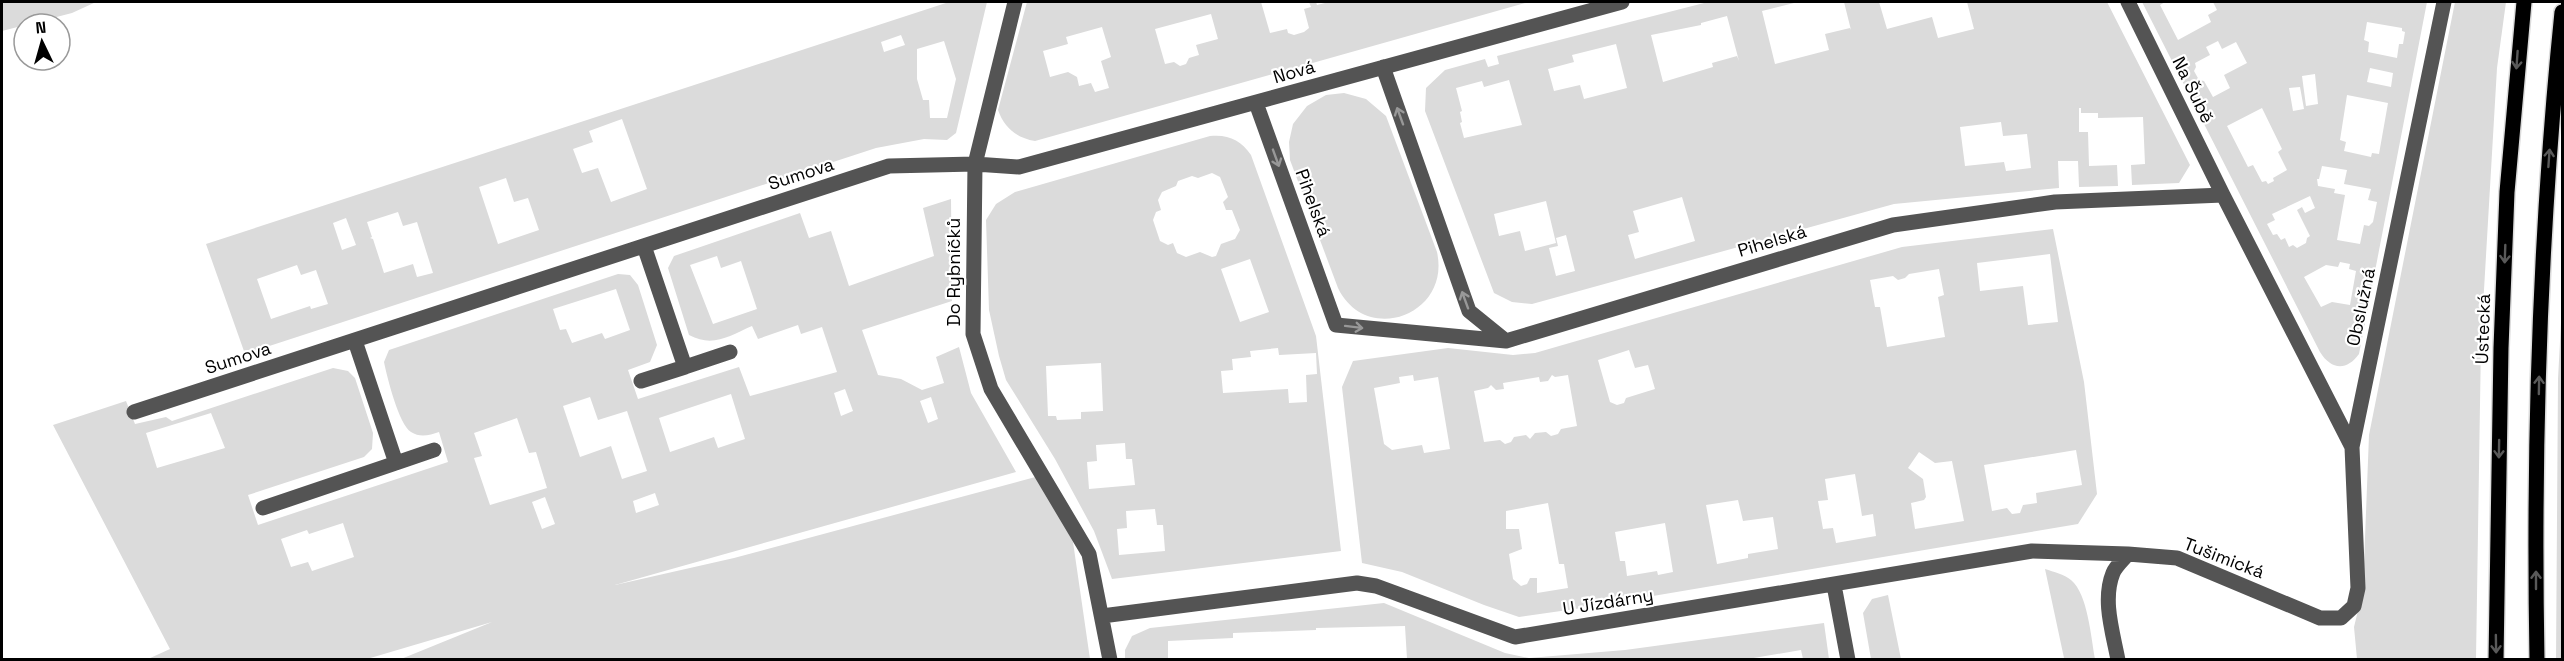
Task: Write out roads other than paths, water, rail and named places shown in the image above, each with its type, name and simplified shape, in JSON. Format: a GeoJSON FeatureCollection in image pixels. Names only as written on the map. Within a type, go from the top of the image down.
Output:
{"type":"FeatureCollection","features":[{"type":"Feature","properties":{"kind":"main road","name":"Ústecká"},"geometry":{"type":"LineString","coordinates":[[2496,660],[2501,360],[2506,228],[2523,2]]}},
{"type":"Feature","properties":{"kind":"main road"},"geometry":{"type":"LineString","coordinates":[[2537,660],[2535,582],[2540,335],[2545,216],[2562,12]]}},
{"type":"Feature","properties":{"kind":"street","name":"Do Rybníčků"},"geometry":{"type":"LineString","coordinates":[[1015,2],[975,164],[973,334],[991,389],[1089,554],[1110,660]]}},
{"type":"Feature","properties":{"kind":"street","name":"Nová"},"geometry":{"type":"LineString","coordinates":[[975,164],[1019,167],[1622,2]]}},
{"type":"Feature","properties":{"kind":"street","name":"Na Šubě"},"geometry":{"type":"LineString","coordinates":[[2128,2],[2223,195],[2352,447]]}},
{"type":"Feature","properties":{"kind":"street","name":"Obslužná"},"geometry":{"type":"LineString","coordinates":[[2341,618],[2354,606],[2358,588],[2352,447],[2444,2]]}},
{"type":"Feature","properties":{"kind":"street"},"geometry":{"type":"LineString","coordinates":[[1383,67],[1469,311],[1506,341]]}},
{"type":"Feature","properties":{"kind":"street","name":"Pihelská"},"geometry":{"type":"LineString","coordinates":[[1256,103],[1336,325],[1506,341],[1893,225],[2055,202],[2223,195]]}},
{"type":"Feature","properties":{"kind":"street","name":"Sumova"},"geometry":{"type":"LineString","coordinates":[[134,412],[889,166],[975,164]]}},
{"type":"Feature","properties":{"kind":"street"},"geometry":{"type":"LineString","coordinates":[[644,246],[685,367]]}},
{"type":"Feature","properties":{"kind":"street"},"geometry":{"type":"LineString","coordinates":[[355,341],[396,463]]}},
{"type":"Feature","properties":{"kind":"street"},"geometry":{"type":"LineString","coordinates":[[641,381],[730,352]]}},
{"type":"Feature","properties":{"kind":"street"},"geometry":{"type":"LineString","coordinates":[[263,508],[434,450]]}},
{"type":"Feature","properties":{"kind":"street","name":"U Jízdárny"},"geometry":{"type":"LineString","coordinates":[[1102,616],[1357,583],[1376,586],[1515,637],[2032,551],[2128,554]]}},
{"type":"Feature","properties":{"kind":"street"},"geometry":{"type":"LineString","coordinates":[[2118,660],[2109,613],[2109,595],[2113,572],[2128,554]]}},
{"type":"Feature","properties":{"kind":"street","name":"Tušimická"},"geometry":{"type":"LineString","coordinates":[[2128,554],[2177,558],[2320,618],[2341,618]]}},
{"type":"Feature","properties":{"kind":"street"},"geometry":{"type":"LineString","coordinates":[[1834,585],[1848,660]]}}]}
